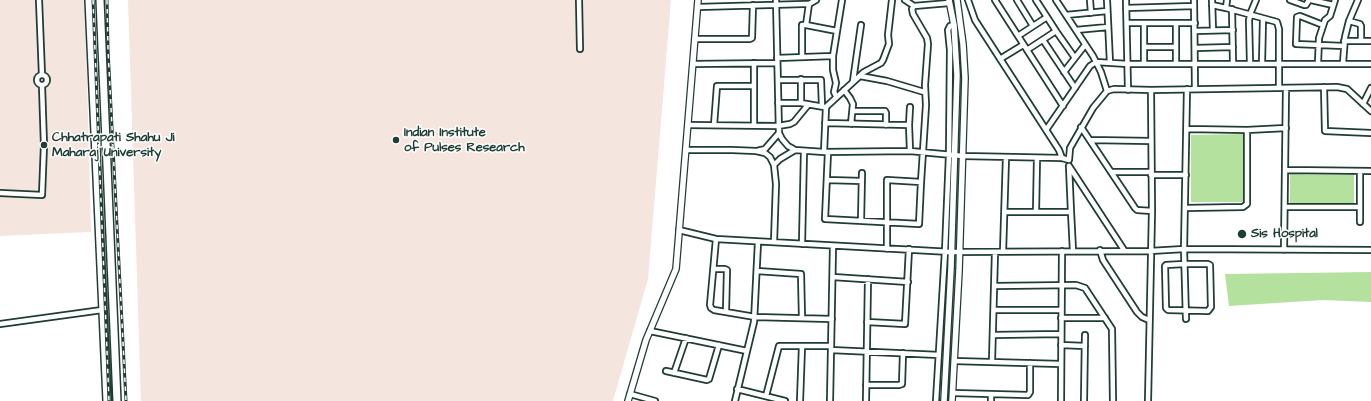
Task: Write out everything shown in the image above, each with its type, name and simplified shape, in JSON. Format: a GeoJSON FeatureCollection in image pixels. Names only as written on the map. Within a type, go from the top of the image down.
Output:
{"type":"FeatureCollection","features":[{"type":"Feature","properties":{"kind":"highway"},"geometry":{"type":"LineString","coordinates":[[89,0],[107,401]]}},
{"type":"Feature","properties":{"kind":"highway"},"geometry":{"type":"LineString","coordinates":[[100,0],[117,401]]}},
{"type":"Feature","properties":{"kind":"highway"},"geometry":{"type":"LineString","coordinates":[[98,210],[109,209]]}},
{"type":"Feature","properties":{"kind":"street"},"geometry":{"type":"LineString","coordinates":[[0,193],[42,195],[44,145],[42,86],[47,83],[47,78],[42,75],[39,0]]}},
{"type":"Feature","properties":{"kind":"street"},"geometry":{"type":"LineString","coordinates":[[579,0],[580,49]]}},
{"type":"Feature","properties":{"kind":"street"},"geometry":{"type":"LineString","coordinates":[[628,401],[650,331],[676,269],[698,0]]}},
{"type":"Feature","properties":{"kind":"street"},"geometry":{"type":"LineString","coordinates":[[698,7],[754,5],[776,2],[809,4],[816,0]]}},
{"type":"Feature","properties":{"kind":"street"},"geometry":{"type":"LineString","coordinates":[[836,96],[834,92],[836,83],[833,73],[833,56],[842,0]]}},
{"type":"Feature","properties":{"kind":"street"},"geometry":{"type":"LineString","coordinates":[[824,107],[860,76],[881,63],[889,44],[888,35],[892,0]]}},
{"type":"Feature","properties":{"kind":"street"},"geometry":{"type":"LineString","coordinates":[[904,0],[914,6],[949,1],[954,25],[957,75],[948,251],[944,401]]}},
{"type":"Feature","properties":{"kind":"street"},"geometry":{"type":"LineString","coordinates":[[952,401],[960,252],[965,78],[964,44],[956,0]]}},
{"type":"Feature","properties":{"kind":"street"},"geometry":{"type":"LineString","coordinates":[[968,0],[975,20],[1059,150],[1062,158]]}},
{"type":"Feature","properties":{"kind":"street"},"geometry":{"type":"LineString","coordinates":[[994,0],[1063,106]]}},
{"type":"Feature","properties":{"kind":"street"},"geometry":{"type":"LineString","coordinates":[[1017,0],[1034,26]]}},
{"type":"Feature","properties":{"kind":"street"},"geometry":{"type":"LineString","coordinates":[[1036,0],[1075,58]]}},
{"type":"Feature","properties":{"kind":"street"},"geometry":{"type":"LineString","coordinates":[[1056,0],[1096,62],[1107,91]]}},
{"type":"Feature","properties":{"kind":"street"},"geometry":{"type":"LineString","coordinates":[[1090,0],[1091,12]]}},
{"type":"Feature","properties":{"kind":"street"},"geometry":{"type":"LineString","coordinates":[[1107,0],[1110,63]]}},
{"type":"Feature","properties":{"kind":"street"},"geometry":{"type":"LineString","coordinates":[[1126,0],[1128,90]]}},
{"type":"Feature","properties":{"kind":"street"},"geometry":{"type":"LineString","coordinates":[[1194,0],[1196,89]]}},
{"type":"Feature","properties":{"kind":"street"},"geometry":{"type":"LineString","coordinates":[[1226,8],[1227,0]]}},
{"type":"Feature","properties":{"kind":"street"},"geometry":{"type":"LineString","coordinates":[[1250,63],[1250,15],[1256,0]]}},
{"type":"Feature","properties":{"kind":"street"},"geometry":{"type":"LineString","coordinates":[[1290,0],[1304,5],[1310,0],[1333,6]]}},
{"type":"Feature","properties":{"kind":"street"},"geometry":{"type":"LineString","coordinates":[[1318,63],[1318,45],[1323,24],[1330,16],[1335,0]]}},
{"type":"Feature","properties":{"kind":"street"},"geometry":{"type":"LineString","coordinates":[[1344,63],[1344,43],[1349,21],[1358,0]]}},
{"type":"Feature","properties":{"kind":"street"},"geometry":{"type":"LineString","coordinates":[[776,2],[778,133],[788,146],[796,150],[804,151],[910,151],[963,156],[1062,158],[1069,160]]}},
{"type":"Feature","properties":{"kind":"street"},"geometry":{"type":"LineString","coordinates":[[1213,30],[1212,3],[1277,22],[1279,26],[1279,88]]}},
{"type":"Feature","properties":{"kind":"street"},"geometry":{"type":"LineString","coordinates":[[802,57],[802,26],[806,24],[809,4]]}},
{"type":"Feature","properties":{"kind":"street"},"geometry":{"type":"LineString","coordinates":[[695,39],[752,38],[754,5]]}},
{"type":"Feature","properties":{"kind":"street"},"geometry":{"type":"LineString","coordinates":[[778,80],[821,80],[826,152],[825,219],[919,224],[920,182],[926,105],[924,92],[928,44],[927,38],[913,14],[912,9],[914,6]]}},
{"type":"Feature","properties":{"kind":"street"},"geometry":{"type":"LineString","coordinates":[[1126,8],[1194,6]]}},
{"type":"Feature","properties":{"kind":"street"},"geometry":{"type":"LineString","coordinates":[[1232,9],[1233,63]]}},
{"type":"Feature","properties":{"kind":"street"},"geometry":{"type":"LineString","coordinates":[[1066,14],[1107,11]]}},
{"type":"Feature","properties":{"kind":"street"},"geometry":{"type":"LineString","coordinates":[[1323,24],[1300,16],[1297,18],[1296,44],[1318,45],[1371,41]]}},
{"type":"Feature","properties":{"kind":"street"},"geometry":{"type":"LineString","coordinates":[[1018,36],[1047,17]]}},
{"type":"Feature","properties":{"kind":"street"},"geometry":{"type":"LineString","coordinates":[[1262,63],[1263,19]]}},
{"type":"Feature","properties":{"kind":"street"},"geometry":{"type":"LineString","coordinates":[[1349,21],[1360,24],[1361,41]]}},
{"type":"Feature","properties":{"kind":"street"},"geometry":{"type":"LineString","coordinates":[[1176,23],[1176,64]]}},
{"type":"Feature","properties":{"kind":"street"},"geometry":{"type":"LineString","coordinates":[[1127,24],[1195,23]]}},
{"type":"Feature","properties":{"kind":"street"},"geometry":{"type":"LineString","coordinates":[[806,24],[837,31]]}},
{"type":"Feature","properties":{"kind":"street"},"geometry":{"type":"LineString","coordinates":[[1144,24],[1144,64]]}},
{"type":"Feature","properties":{"kind":"street"},"geometry":{"type":"LineString","coordinates":[[854,81],[861,25]]}},
{"type":"Feature","properties":{"kind":"street"},"geometry":{"type":"LineString","coordinates":[[1076,30],[1108,27]]}},
{"type":"Feature","properties":{"kind":"street"},"geometry":{"type":"LineString","coordinates":[[1195,31],[1233,30]]}},
{"type":"Feature","properties":{"kind":"street"},"geometry":{"type":"LineString","coordinates":[[1027,50],[1056,31]]}},
{"type":"Feature","properties":{"kind":"street"},"geometry":{"type":"LineString","coordinates":[[1043,40],[1075,88]]}},
{"type":"Feature","properties":{"kind":"street"},"geometry":{"type":"LineString","coordinates":[[1000,59],[1023,45]]}},
{"type":"Feature","properties":{"kind":"street"},"geometry":{"type":"LineString","coordinates":[[1064,72],[1085,45]]}},
{"type":"Feature","properties":{"kind":"street"},"geometry":{"type":"LineString","coordinates":[[1144,47],[1176,47]]}},
{"type":"Feature","properties":{"kind":"street"},"geometry":{"type":"LineString","coordinates":[[1195,48],[1233,47]]}},
{"type":"Feature","properties":{"kind":"street"},"geometry":{"type":"LineString","coordinates":[[693,64],[754,63],[802,57],[833,56]]}},
{"type":"Feature","properties":{"kind":"street"},"geometry":{"type":"LineString","coordinates":[[1046,130],[1090,66],[1096,62],[1128,64],[1371,64]]}},
{"type":"Feature","properties":{"kind":"street"},"geometry":{"type":"LineString","coordinates":[[754,63],[754,125]]}},
{"type":"Feature","properties":{"kind":"street"},"geometry":{"type":"LineString","coordinates":[[860,76],[887,81],[924,92]]}},
{"type":"Feature","properties":{"kind":"street"},"geometry":{"type":"LineString","coordinates":[[801,79],[801,103]]}},
{"type":"Feature","properties":{"kind":"street"},"geometry":{"type":"LineString","coordinates":[[714,125],[717,86],[754,86]]}},
{"type":"Feature","properties":{"kind":"street"},"geometry":{"type":"LineString","coordinates":[[1324,87],[1325,131],[1371,133]]}},
{"type":"Feature","properties":{"kind":"street"},"geometry":{"type":"LineString","coordinates":[[1073,251],[1068,166],[1070,148],[1093,108],[1107,91],[1114,89],[1187,90],[1337,87],[1347,89],[1371,111]]}},
{"type":"Feature","properties":{"kind":"street"},"geometry":{"type":"LineString","coordinates":[[1284,250],[1286,88]]}},
{"type":"Feature","properties":{"kind":"street"},"geometry":{"type":"LineString","coordinates":[[1363,104],[1371,88]]}},
{"type":"Feature","properties":{"kind":"street"},"geometry":{"type":"LineString","coordinates":[[844,90],[851,100],[853,111],[851,124]]}},
{"type":"Feature","properties":{"kind":"street"},"geometry":{"type":"LineString","coordinates":[[1148,401],[1152,211],[1151,90]]}},
{"type":"Feature","properties":{"kind":"street"},"geometry":{"type":"LineString","coordinates":[[1186,320],[1184,249],[1187,90]]}},
{"type":"Feature","properties":{"kind":"street"},"geometry":{"type":"LineString","coordinates":[[778,103],[801,103],[824,107]]}},
{"type":"Feature","properties":{"kind":"street"},"geometry":{"type":"LineString","coordinates":[[688,125],[778,126],[790,124],[794,122],[808,104]]}},
{"type":"Feature","properties":{"kind":"street"},"geometry":{"type":"LineString","coordinates":[[910,107],[910,151]]}},
{"type":"Feature","properties":{"kind":"street"},"geometry":{"type":"LineString","coordinates":[[853,111],[885,111],[886,125]]}},
{"type":"Feature","properties":{"kind":"street"},"geometry":{"type":"LineString","coordinates":[[825,123],[909,125]]}},
{"type":"Feature","properties":{"kind":"street"},"geometry":{"type":"LineString","coordinates":[[1081,127],[1137,210],[1152,211]]}},
{"type":"Feature","properties":{"kind":"street"},"geometry":{"type":"LineString","coordinates":[[1187,129],[1247,130],[1286,128]]}},
{"type":"Feature","properties":{"kind":"street"},"geometry":{"type":"LineString","coordinates":[[1185,208],[1246,206],[1247,130]]}},
{"type":"Feature","properties":{"kind":"street"},"geometry":{"type":"LineString","coordinates":[[756,151],[765,149],[778,133]]}},
{"type":"Feature","properties":{"kind":"street"},"geometry":{"type":"LineString","coordinates":[[1090,140],[1151,141]]}},
{"type":"Feature","properties":{"kind":"street"},"geometry":{"type":"LineString","coordinates":[[686,150],[756,151],[765,153],[770,157],[774,166],[776,184],[774,242]]}},
{"type":"Feature","properties":{"kind":"street"},"geometry":{"type":"LineString","coordinates":[[774,166],[780,159],[796,150]]}},
{"type":"Feature","properties":{"kind":"street"},"geometry":{"type":"LineString","coordinates":[[802,244],[804,151]]}},
{"type":"Feature","properties":{"kind":"street"},"geometry":{"type":"LineString","coordinates":[[1003,252],[1006,157]]}},
{"type":"Feature","properties":{"kind":"street"},"geometry":{"type":"LineString","coordinates":[[1036,212],[1037,158]]}},
{"type":"Feature","properties":{"kind":"street"},"geometry":{"type":"LineString","coordinates":[[1068,166],[1124,250]]}},
{"type":"Feature","properties":{"kind":"street"},"geometry":{"type":"LineString","coordinates":[[1286,170],[1371,171]]}},
{"type":"Feature","properties":{"kind":"street"},"geometry":{"type":"LineString","coordinates":[[1360,171],[1360,222]]}},
{"type":"Feature","properties":{"kind":"street"},"geometry":{"type":"LineString","coordinates":[[1111,172],[1186,175]]}},
{"type":"Feature","properties":{"kind":"street"},"geometry":{"type":"LineString","coordinates":[[861,221],[862,173]]}},
{"type":"Feature","properties":{"kind":"street"},"geometry":{"type":"LineString","coordinates":[[826,180],[862,181]]}},
{"type":"Feature","properties":{"kind":"street"},"geometry":{"type":"LineString","coordinates":[[887,249],[887,180],[920,182]]}},
{"type":"Feature","properties":{"kind":"street"},"geometry":{"type":"LineString","coordinates":[[1285,207],[1360,207]]}},
{"type":"Feature","properties":{"kind":"street"},"geometry":{"type":"LineString","coordinates":[[1005,212],[1071,212]]}},
{"type":"Feature","properties":{"kind":"street"},"geometry":{"type":"LineString","coordinates":[[679,230],[716,239],[960,252],[1184,249],[1371,250]]}},
{"type":"Feature","properties":{"kind":"street"},"geometry":{"type":"LineString","coordinates":[[716,239],[710,305],[711,308],[714,310],[755,317],[832,319]]}},
{"type":"Feature","properties":{"kind":"street"},"geometry":{"type":"LineString","coordinates":[[735,401],[755,317],[758,242]]}},
{"type":"Feature","properties":{"kind":"street"},"geometry":{"type":"LineString","coordinates":[[830,401],[833,246]]}},
{"type":"Feature","properties":{"kind":"street"},"geometry":{"type":"LineString","coordinates":[[867,322],[905,324],[909,249]]}},
{"type":"Feature","properties":{"kind":"street"},"geometry":{"type":"LineString","coordinates":[[1100,250],[1103,260],[1137,312],[1142,317],[1149,320]]}},
{"type":"Feature","properties":{"kind":"street"},"geometry":{"type":"LineString","coordinates":[[936,401],[948,251]]}},
{"type":"Feature","properties":{"kind":"street"},"geometry":{"type":"LineString","coordinates":[[1061,401],[1062,251]]}},
{"type":"Feature","properties":{"kind":"street"},"geometry":{"type":"LineString","coordinates":[[992,361],[995,252]]}},
{"type":"Feature","properties":{"kind":"street"},"geometry":{"type":"LineString","coordinates":[[1184,264],[1210,265],[1211,307],[1208,311],[1168,310],[1166,308],[1166,265],[1184,264]]}},
{"type":"Feature","properties":{"kind":"street"},"geometry":{"type":"LineString","coordinates":[[714,269],[727,270],[726,311]]}},
{"type":"Feature","properties":{"kind":"street"},"geometry":{"type":"LineString","coordinates":[[756,271],[802,274],[802,318]]}},
{"type":"Feature","properties":{"kind":"street"},"geometry":{"type":"LineString","coordinates":[[833,277],[908,282]]}},
{"type":"Feature","properties":{"kind":"street"},"geometry":{"type":"LineString","coordinates":[[866,401],[868,279]]}},
{"type":"Feature","properties":{"kind":"street"},"geometry":{"type":"LineString","coordinates":[[994,286],[1083,286],[1112,329],[1113,401]]}},
{"type":"Feature","properties":{"kind":"street"},"geometry":{"type":"LineString","coordinates":[[0,324],[102,310]]}},
{"type":"Feature","properties":{"kind":"street"},"geometry":{"type":"LineString","coordinates":[[994,310],[1061,310]]}},
{"type":"Feature","properties":{"kind":"street"},"geometry":{"type":"LineString","coordinates":[[1061,318],[1105,318]]}},
{"type":"Feature","properties":{"kind":"street"},"geometry":{"type":"LineString","coordinates":[[650,331],[747,351]]}},
{"type":"Feature","properties":{"kind":"street"},"geometry":{"type":"LineString","coordinates":[[993,335],[1061,334]]}},
{"type":"Feature","properties":{"kind":"street"},"geometry":{"type":"LineString","coordinates":[[1084,401],[1085,335]]}},
{"type":"Feature","properties":{"kind":"street"},"geometry":{"type":"LineString","coordinates":[[674,373],[686,338]]}},
{"type":"Feature","properties":{"kind":"street"},"geometry":{"type":"LineString","coordinates":[[666,371],[707,380],[709,379],[719,345]]}},
{"type":"Feature","properties":{"kind":"street"},"geometry":{"type":"LineString","coordinates":[[1061,345],[1085,346]]}},
{"type":"Feature","properties":{"kind":"street"},"geometry":{"type":"LineString","coordinates":[[766,396],[779,346],[802,346],[939,355]]}},
{"type":"Feature","properties":{"kind":"street"},"geometry":{"type":"LineString","coordinates":[[800,401],[802,346]]}},
{"type":"Feature","properties":{"kind":"street"},"geometry":{"type":"LineString","coordinates":[[866,385],[899,386],[902,384],[903,353]]}},
{"type":"Feature","properties":{"kind":"street"},"geometry":{"type":"LineString","coordinates":[[954,361],[1061,364]]}},
{"type":"Feature","properties":{"kind":"street"},"geometry":{"type":"LineString","coordinates":[[953,393],[1028,395],[1030,392],[1030,363]]}},
{"type":"Feature","properties":{"kind":"street"},"geometry":{"type":"LineString","coordinates":[[738,390],[785,401]]}},
{"type":"Feature","properties":{"kind":"street"},"geometry":{"type":"LineString","coordinates":[[630,394],[655,401]]}},
{"type":"Feature","properties":{"kind":"street"},"geometry":{"type":"LineString","coordinates":[[991,395],[991,401]]}},
{"type":"Feature","properties":{"kind":"shaded area","name":"Chhatrapati Shahu Ji Maharaj University"},"geometry":{"type":"Polygon","coordinates":[[[0,0],[85,0],[91,232],[0,236],[0,0]]]}},
{"type":"Feature","properties":{"kind":"shaded area","name":"Indian Institute of Pulses Research"},"geometry":{"type":"Polygon","coordinates":[[[128,0],[671,0],[648,279],[613,401],[141,401],[128,0]]]}},
{"type":"Feature","properties":{"kind":"green space"},"geometry":{"type":"Polygon","coordinates":[[[1244,134],[1244,202],[1191,202],[1191,135],[1244,134]]]}},
{"type":"Feature","properties":{"kind":"green space"},"geometry":{"type":"Polygon","coordinates":[[[1290,174],[1354,175],[1354,204],[1290,204],[1290,174]]]}},
{"type":"Feature","properties":{"kind":"green space"},"geometry":{"type":"Polygon","coordinates":[[[1371,272],[1371,302],[1323,300],[1229,306],[1225,274],[1371,272]]]}},
{"type":"Feature","properties":{"kind":"railway"},"geometry":{"type":"LineString","coordinates":[[93,0],[109,401]]}},
{"type":"Feature","properties":{"kind":"railway"},"geometry":{"type":"LineString","coordinates":[[107,0],[108,49],[126,401]]}},
{"type":"Feature","properties":{"kind":"place","name":"Indian Institute of Pulses Research"},"geometry":{"type":"Point","coordinates":[396,140]}},
{"type":"Feature","properties":{"kind":"place","name":"Chhatrapati Shahu Ji Maharaj University"},"geometry":{"type":"Point","coordinates":[44,145]}},
{"type":"Feature","properties":{"kind":"place","name":"Sis Hospital"},"geometry":{"type":"Point","coordinates":[1242,234]}}]}
